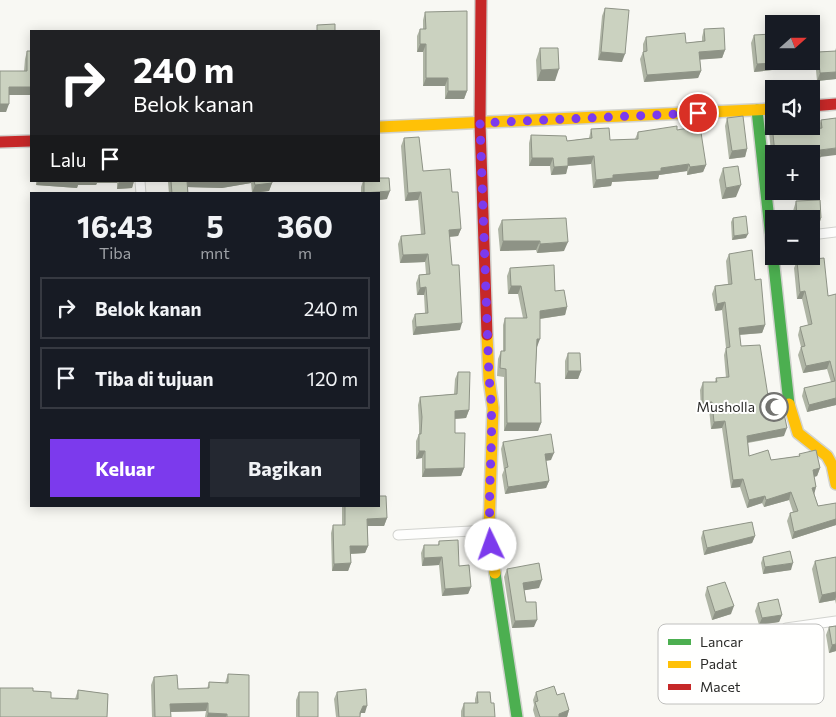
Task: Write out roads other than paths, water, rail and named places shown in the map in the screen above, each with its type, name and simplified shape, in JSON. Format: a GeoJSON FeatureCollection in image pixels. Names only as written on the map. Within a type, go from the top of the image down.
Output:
{"type":"FeatureCollection","features":[{"type":"Feature","properties":{"kind":"street"},"geometry":{"type":"LineString","coordinates":[[480,0],[480,123],[488,360],[493,408],[490,530],[518,717]]}},
{"type":"Feature","properties":{"kind":"street"},"geometry":{"type":"LineString","coordinates":[[820,105],[836,104]]}},
{"type":"Feature","properties":{"kind":"street"},"geometry":{"type":"LineString","coordinates":[[757,110],[769,210]]}},
{"type":"Feature","properties":{"kind":"street"},"geometry":{"type":"LineString","coordinates":[[380,127],[765,110]]}},
{"type":"Feature","properties":{"kind":"street"},"geometry":{"type":"LineString","coordinates":[[0,142],[30,141]]}},
{"type":"Feature","properties":{"kind":"street"},"geometry":{"type":"LineString","coordinates":[[820,233],[836,232]]}},
{"type":"Feature","properties":{"kind":"street"},"geometry":{"type":"LineString","coordinates":[[774,265],[787,399],[798,433],[827,456],[832,465],[836,484]]}},
{"type":"Feature","properties":{"kind":"street"},"geometry":{"type":"LineString","coordinates":[[398,535],[490,530]]}},
{"type":"Feature","properties":{"kind":"street"},"geometry":{"type":"LineString","coordinates":[[815,624],[836,621]]}},
{"type":"Feature","properties":{"kind":"place","name":"Musholla"},"geometry":{"type":"Point","coordinates":[774,407]}}]}
